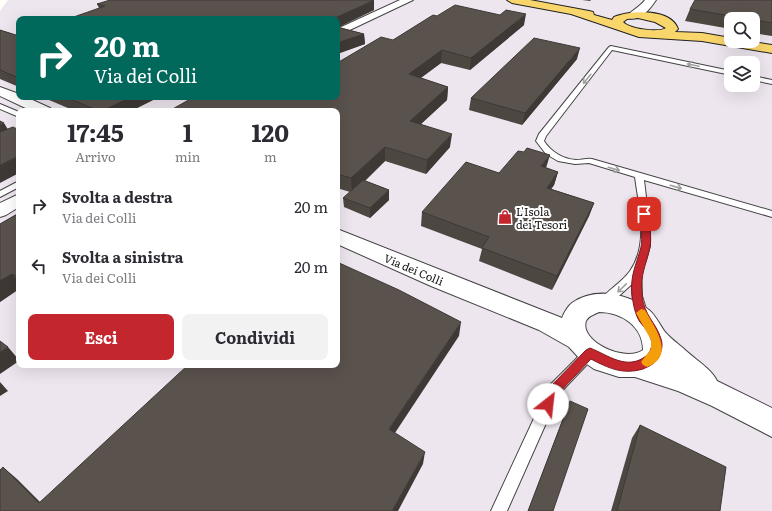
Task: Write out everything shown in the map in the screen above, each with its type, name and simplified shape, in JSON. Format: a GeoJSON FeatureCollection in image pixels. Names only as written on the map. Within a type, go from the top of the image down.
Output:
{"type":"FeatureCollection","features":[{"type":"Feature","properties":{"kind":"main road"},"geometry":{"type":"LineString","coordinates":[[512,0],[575,12],[619,25],[639,33],[702,38],[772,48]]}},
{"type":"Feature","properties":{"kind":"main road"},"geometry":{"type":"LineString","coordinates":[[575,12],[630,16],[664,21],[724,37]]}},
{"type":"Feature","properties":{"kind":"main road"},"geometry":{"type":"LineString","coordinates":[[619,25],[617,22],[618,19],[630,16]]}},
{"type":"Feature","properties":{"kind":"main road"},"geometry":{"type":"LineString","coordinates":[[658,34],[670,32],[672,29],[671,26],[664,21]]}},
{"type":"Feature","properties":{"kind":"main road"},"geometry":{"type":"LineString","coordinates":[[760,45],[772,48]]}},
{"type":"Feature","properties":{"kind":"street"},"geometry":{"type":"LineString","coordinates":[[340,32],[408,0]]}},
{"type":"Feature","properties":{"kind":"street"},"geometry":{"type":"LineString","coordinates":[[630,16],[643,10],[651,1]]}},
{"type":"Feature","properties":{"kind":"street"},"geometry":{"type":"LineString","coordinates":[[651,1],[654,12],[664,21]]}},
{"type":"Feature","properties":{"kind":"street"},"geometry":{"type":"LineString","coordinates":[[0,91],[16,98]]}},
{"type":"Feature","properties":{"kind":"street"},"geometry":{"type":"LineString","coordinates":[[20,100],[38,108]]}},
{"type":"Feature","properties":{"kind":"street"},"geometry":{"type":"LineString","coordinates":[[0,211],[16,201]]}},
{"type":"Feature","properties":{"kind":"street","name":"Via dei Colli"},"geometry":{"type":"LineString","coordinates":[[340,237],[452,286],[558,326],[583,346],[612,365],[636,366],[666,374],[727,398]]}},
{"type":"Feature","properties":{"kind":"street","name":"Via dei Colli"},"geometry":{"type":"LineString","coordinates":[[492,300],[538,308],[618,305],[631,310],[685,368],[727,398],[772,423]]}},
{"type":"Feature","properties":{"kind":"street"},"geometry":{"type":"LineString","coordinates":[[583,346],[574,330],[573,322],[576,314],[593,306]]}},
{"type":"Feature","properties":{"kind":"street"},"geometry":{"type":"LineString","coordinates":[[636,366],[646,363],[653,357],[657,349],[650,329]]}},
{"type":"Feature","properties":{"kind":"lane"},"geometry":{"type":"LineString","coordinates":[[724,72],[611,48],[540,140],[550,153],[564,160],[579,164],[589,161],[772,214]]}},
{"type":"Feature","properties":{"kind":"lane"},"geometry":{"type":"LineString","coordinates":[[760,79],[772,82]]}},
{"type":"Feature","properties":{"kind":"lane"},"geometry":{"type":"LineString","coordinates":[[0,106],[16,114]]}},
{"type":"Feature","properties":{"kind":"lane"},"geometry":{"type":"LineString","coordinates":[[639,176],[646,246],[637,272],[637,296],[650,329]]}},
{"type":"Feature","properties":{"kind":"lane"},"geometry":{"type":"LineString","coordinates":[[0,194],[16,186]]}},
{"type":"Feature","properties":{"kind":"lane"},"geometry":{"type":"LineString","coordinates":[[593,306],[623,288],[637,272]]}},
{"type":"Feature","properties":{"kind":"lane"},"geometry":{"type":"LineString","coordinates":[[499,511],[554,390],[583,346]]}},
{"type":"Feature","properties":{"kind":"shaded area"},"geometry":{"type":"Polygon","coordinates":[[[8,0],[772,0],[772,511],[0,511],[0,11],[8,0]]]}},
{"type":"Feature","properties":{"kind":"building"},"geometry":{"type":"Polygon","coordinates":[[[110,0],[374,0],[339,16],[77,16],[105,6],[97,4],[110,0]]]}},
{"type":"Feature","properties":{"kind":"building"},"geometry":{"type":"Polygon","coordinates":[[[695,0],[772,0],[772,23],[760,21],[760,12],[724,12],[724,15],[690,9],[695,0]]]}},
{"type":"Feature","properties":{"kind":"building"},"geometry":{"type":"Polygon","coordinates":[[[455,5],[500,15],[506,10],[526,14],[471,58],[442,50],[409,74],[448,87],[410,121],[452,134],[427,160],[385,147],[351,178],[340,175],[340,108],[174,108],[189,100],[340,100],[340,61],[381,37],[393,40],[433,15],[437,16],[455,5]]]}},
{"type":"Feature","properties":{"kind":"building"},"geometry":{"type":"Polygon","coordinates":[[[340,28],[364,34],[340,42],[340,28]]]}},
{"type":"Feature","properties":{"kind":"building"},"geometry":{"type":"Polygon","coordinates":[[[0,30],[16,35],[16,77],[0,70],[0,30]]]}},
{"type":"Feature","properties":{"kind":"building"},"geometry":{"type":"Polygon","coordinates":[[[534,38],[580,48],[525,113],[471,98],[534,38]]]}},
{"type":"Feature","properties":{"kind":"building"},"geometry":{"type":"Polygon","coordinates":[[[72,100],[125,100],[108,108],[92,108],[72,100]]]}},
{"type":"Feature","properties":{"kind":"building"},"geometry":{"type":"Polygon","coordinates":[[[13,127],[16,128],[16,157],[0,165],[0,132],[13,127]]]}},
{"type":"Feature","properties":{"kind":"building"},"geometry":{"type":"Polygon","coordinates":[[[527,148],[550,155],[541,166],[558,172],[547,188],[594,203],[557,276],[482,248],[489,237],[422,212],[466,162],[499,173],[518,151],[524,152],[527,148]]]}},
{"type":"Feature","properties":{"kind":"building"},"geometry":{"type":"Polygon","coordinates":[[[363,180],[389,190],[370,208],[343,198],[363,180]]]}},
{"type":"Feature","properties":{"kind":"building"},"geometry":{"type":"Polygon","coordinates":[[[16,215],[16,276],[12,274],[0,281],[0,224],[16,215]]]}},
{"type":"Feature","properties":{"kind":"building"},"geometry":{"type":"Polygon","coordinates":[[[340,263],[399,290],[461,322],[389,429],[425,452],[392,511],[0,511],[0,470],[3,467],[39,503],[185,368],[340,368],[340,263]]]}},
{"type":"Feature","properties":{"kind":"building"},"geometry":{"type":"Polygon","coordinates":[[[0,341],[8,347],[0,352],[0,341]]]}},
{"type":"Feature","properties":{"kind":"building"},"geometry":{"type":"Polygon","coordinates":[[[570,401],[588,409],[553,511],[528,511],[570,401]]]}},
{"type":"Feature","properties":{"kind":"building"},"geometry":{"type":"Polygon","coordinates":[[[640,425],[726,467],[720,511],[617,511],[640,425]]]}},
{"type":"Feature","properties":{"kind":"slow traffic"},"geometry":{"type":"LineString","coordinates":[[641,313],[643,318],[652,328],[657,340],[657,349],[653,357],[647,362]]}},
{"type":"Feature","properties":{"kind":"place","name":"L'Isola dei Tesori"},"geometry":{"type":"Point","coordinates":[505,217]}},
{"type":"Feature","properties":{"kind":"route"},"geometry":{"type":"LineString","coordinates":[[548,404],[554,390],[590,353],[600,360],[612,365],[624,367],[646,363],[653,357],[657,349],[657,340],[652,328],[643,318],[637,296],[637,272],[646,246],[644,214]]}}]}
